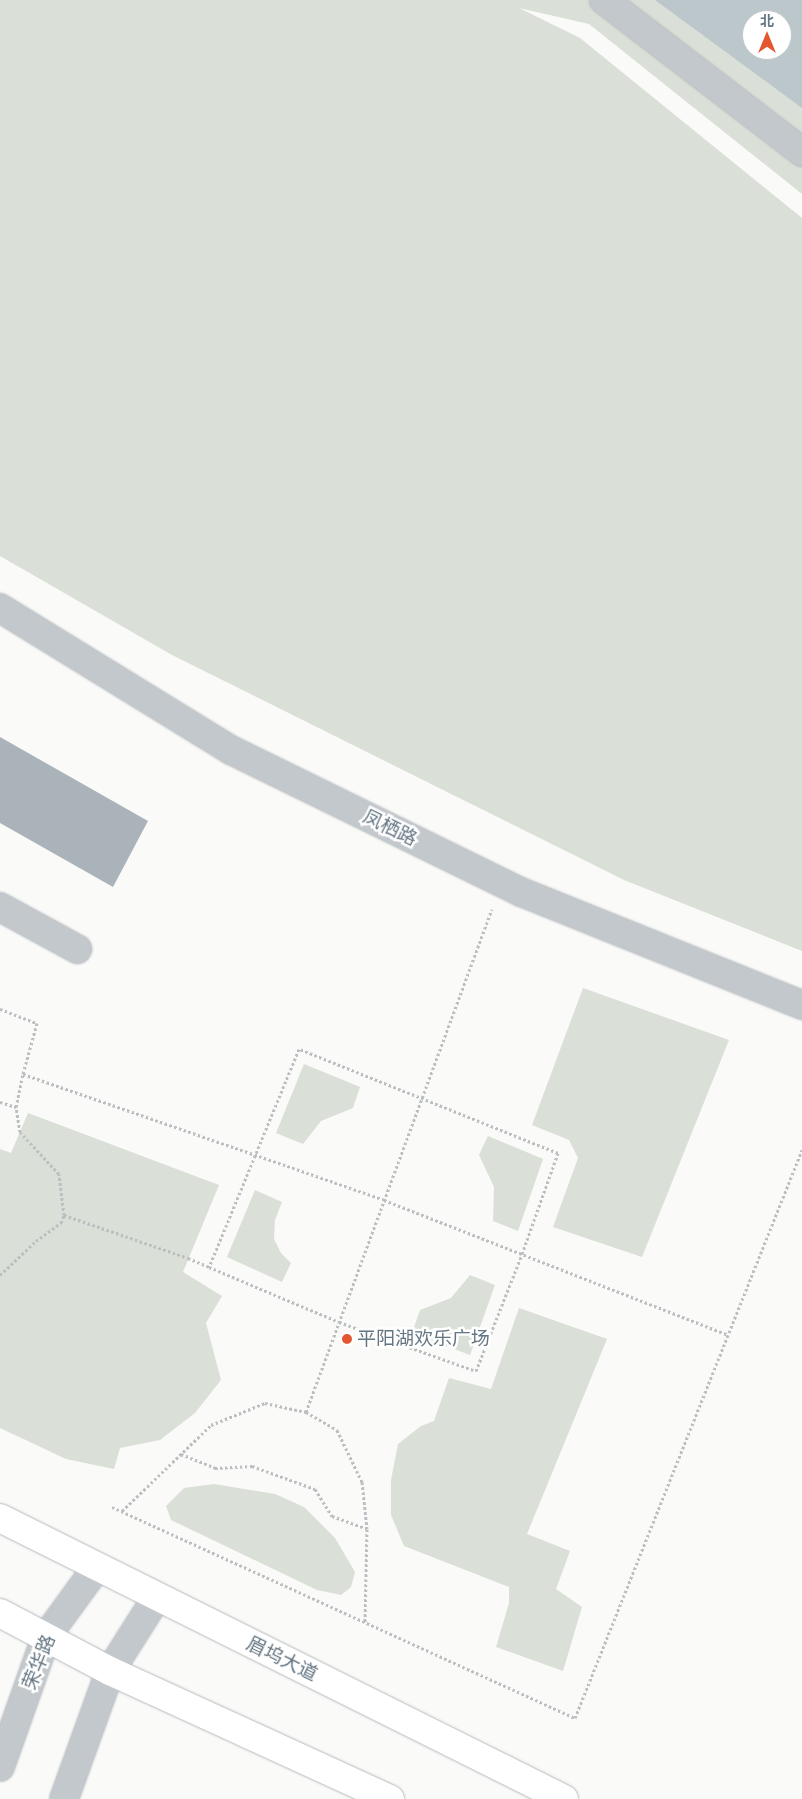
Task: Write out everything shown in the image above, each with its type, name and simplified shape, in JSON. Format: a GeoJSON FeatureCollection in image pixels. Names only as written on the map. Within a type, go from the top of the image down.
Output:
{"type":"FeatureCollection","features":[{"type":"Feature","properties":{"kind":"main road","name":"眉坞大道"},"geometry":{"type":"LineString","coordinates":[[0,1518],[564,1799]]}},
{"type":"Feature","properties":{"kind":"main road"},"geometry":{"type":"LineString","coordinates":[[0,1613],[110,1671],[390,1799]]}},
{"type":"Feature","properties":{"kind":"street"},"geometry":{"type":"LineString","coordinates":[[604,0],[802,152]]}},
{"type":"Feature","properties":{"kind":"street","name":"凤栖路"},"geometry":{"type":"LineString","coordinates":[[0,608],[231,750],[502,882],[802,1005]]}},
{"type":"Feature","properties":{"kind":"street"},"geometry":{"type":"LineString","coordinates":[[0,907],[77,949]]}},
{"type":"Feature","properties":{"kind":"street","name":"荣华路"},"geometry":{"type":"LineString","coordinates":[[0,1767],[46,1637],[97,1567]]}},
{"type":"Feature","properties":{"kind":"street"},"geometry":{"type":"LineString","coordinates":[[64,1799],[110,1671],[157,1597]]}},
{"type":"Feature","properties":{"kind":"path"},"geometry":{"type":"LineString","coordinates":[[306,1412],[502,882]]}},
{"type":"Feature","properties":{"kind":"path"},"geometry":{"type":"LineString","coordinates":[[0,1009],[37,1024],[16,1107],[20,1132],[59,1174],[64,1215],[61,1223],[36,1241],[0,1275]]}},
{"type":"Feature","properties":{"kind":"path"},"geometry":{"type":"LineString","coordinates":[[64,1215],[209,1267],[339,1322],[476,1371],[522,1254],[558,1153],[299,1049],[209,1267]]}},
{"type":"Feature","properties":{"kind":"path"},"geometry":{"type":"LineString","coordinates":[[23,1074],[384,1200],[728,1335]]}},
{"type":"Feature","properties":{"kind":"path"},"geometry":{"type":"LineString","coordinates":[[0,1102],[16,1107]]}},
{"type":"Feature","properties":{"kind":"path"},"geometry":{"type":"LineString","coordinates":[[112,1507],[575,1718],[802,1150]]}},
{"type":"Feature","properties":{"kind":"path"},"geometry":{"type":"LineString","coordinates":[[122,1511],[211,1425],[265,1403],[306,1412],[337,1430],[362,1482],[367,1529],[365,1622]]}},
{"type":"Feature","properties":{"kind":"path"},"geometry":{"type":"LineString","coordinates":[[181,1454],[215,1468],[252,1466],[315,1489],[332,1516],[367,1529]]}},
{"type":"Feature","properties":{"kind":"shaded area"},"geometry":{"type":"Polygon","coordinates":[[[0,0],[802,0],[802,194],[589,24],[519,8],[580,38],[802,218],[802,951],[624,880],[172,655],[0,556],[0,0]]]}},
{"type":"Feature","properties":{"kind":"shaded area"},"geometry":{"type":"Polygon","coordinates":[[[655,0],[802,0],[802,108],[655,0]]]}},
{"type":"Feature","properties":{"kind":"shaded area"},"geometry":{"type":"Polygon","coordinates":[[[583,988],[729,1040],[642,1257],[553,1227],[578,1158],[569,1140],[532,1125],[583,988]]]}},
{"type":"Feature","properties":{"kind":"shaded area"},"geometry":{"type":"Polygon","coordinates":[[[304,1064],[360,1087],[353,1108],[321,1121],[303,1144],[276,1133],[304,1064]]]}},
{"type":"Feature","properties":{"kind":"shaded area"},"geometry":{"type":"Polygon","coordinates":[[[28,1113],[219,1185],[183,1272],[222,1296],[206,1323],[221,1380],[195,1413],[160,1440],[120,1448],[114,1469],[66,1459],[0,1428],[0,1149],[11,1153],[28,1113]]]}},
{"type":"Feature","properties":{"kind":"shaded area"},"geometry":{"type":"Polygon","coordinates":[[[488,1136],[543,1159],[518,1231],[493,1221],[494,1187],[479,1155],[488,1136]]]}},
{"type":"Feature","properties":{"kind":"shaded area"},"geometry":{"type":"Polygon","coordinates":[[[255,1190],[282,1202],[275,1220],[274,1239],[281,1253],[291,1263],[282,1282],[227,1257],[255,1190]]]}},
{"type":"Feature","properties":{"kind":"shaded area"},"geometry":{"type":"Polygon","coordinates":[[[470,1275],[495,1285],[470,1355],[412,1333],[420,1310],[451,1298],[470,1275]]]}},
{"type":"Feature","properties":{"kind":"shaded area"},"geometry":{"type":"Polygon","coordinates":[[[519,1308],[607,1339],[527,1534],[570,1551],[556,1589],[582,1607],[563,1671],[496,1647],[509,1603],[509,1587],[404,1546],[391,1515],[391,1480],[398,1444],[421,1426],[434,1421],[449,1378],[491,1389],[519,1308]]]}},
{"type":"Feature","properties":{"kind":"shaded area"},"geometry":{"type":"Polygon","coordinates":[[[214,1484],[275,1494],[304,1507],[335,1538],[355,1572],[351,1587],[341,1595],[317,1590],[171,1520],[166,1506],[184,1488],[214,1484]]]}},
{"type":"Feature","properties":{"kind":"building"},"geometry":{"type":"Polygon","coordinates":[[[0,737],[148,821],[113,887],[0,823],[0,737]]]}},
{"type":"Feature","properties":{"kind":"place","name":"平阳湖欢乐广场"},"geometry":{"type":"Point","coordinates":[347,1339]}}]}
